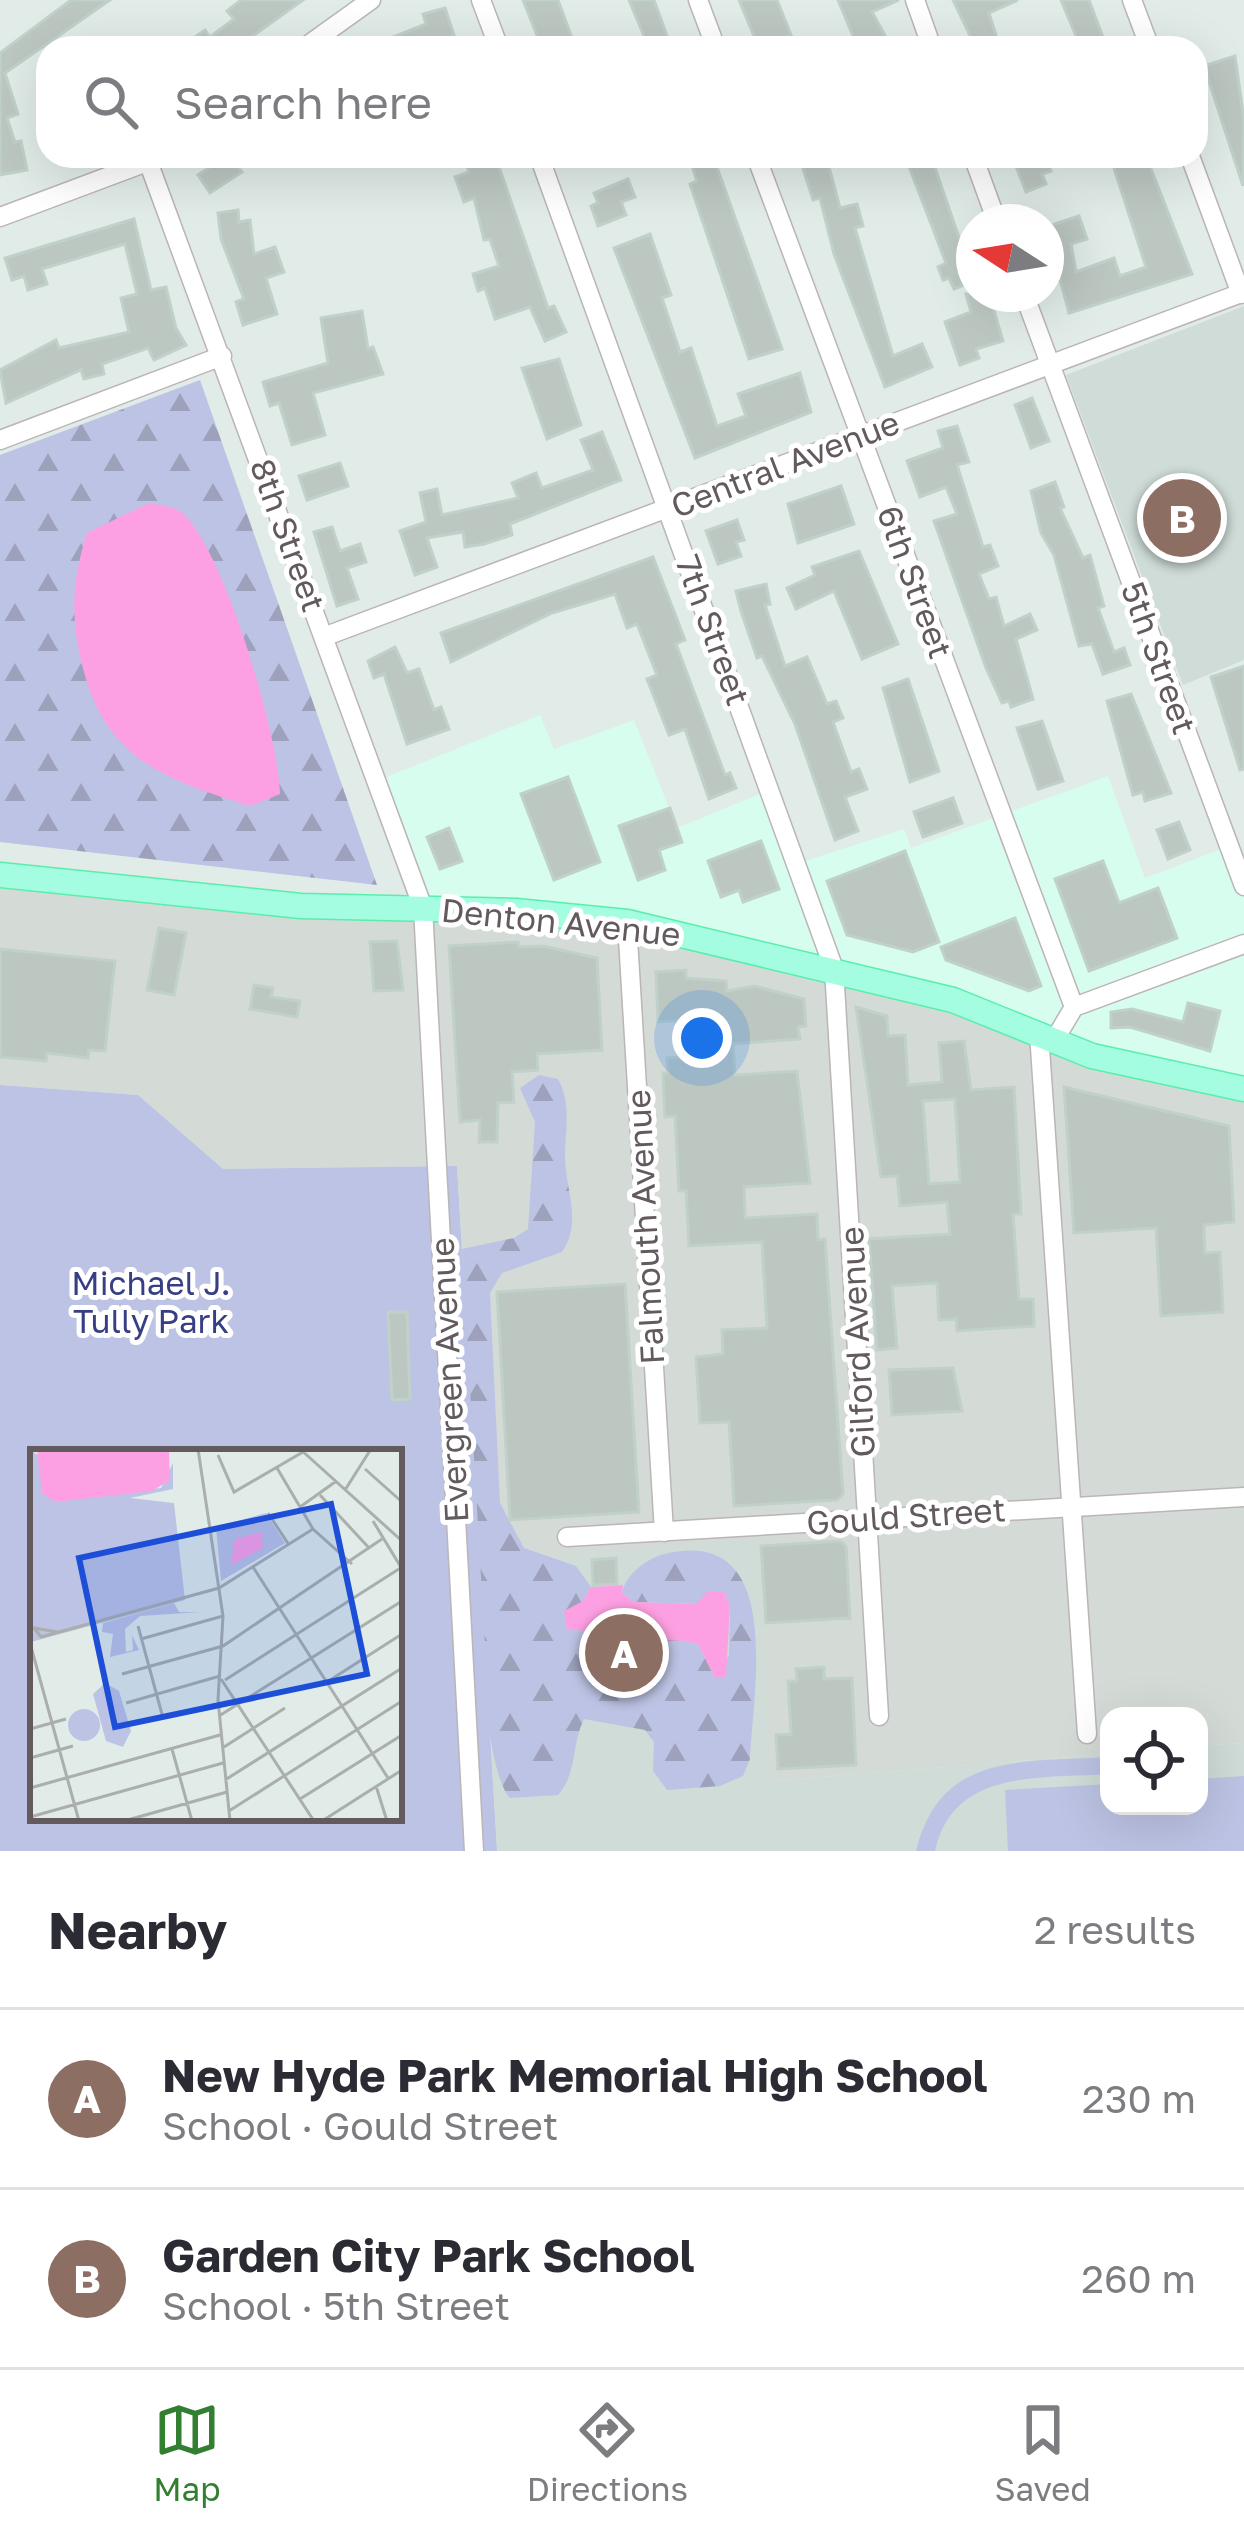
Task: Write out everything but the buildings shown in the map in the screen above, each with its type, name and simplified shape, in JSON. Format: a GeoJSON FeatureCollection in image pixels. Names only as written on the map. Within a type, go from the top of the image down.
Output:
{"type":"FeatureCollection","features":[{"type":"Feature","properties":{"kind":"main road","name":"Denton Avenue"},"geometry":{"type":"LineString","coordinates":[[0,875],[242,902],[627,922],[953,1000],[1133,1068],[1244,1089]]}},
{"type":"Feature","properties":{"kind":"street"},"geometry":{"type":"LineString","coordinates":[[321,36],[371,0]]}},
{"type":"Feature","properties":{"kind":"street"},"geometry":{"type":"LineString","coordinates":[[481,0],[494,36]]}},
{"type":"Feature","properties":{"kind":"street"},"geometry":{"type":"LineString","coordinates":[[698,0],[712,36]]}},
{"type":"Feature","properties":{"kind":"street"},"geometry":{"type":"LineString","coordinates":[[915,0],[928,36]]}},
{"type":"Feature","properties":{"kind":"street"},"geometry":{"type":"LineString","coordinates":[[1132,0],[1146,36]]}},
{"type":"Feature","properties":{"kind":"street"},"geometry":{"type":"LineString","coordinates":[[0,217],[132,168]]}},
{"type":"Feature","properties":{"kind":"street","name":"8th Street"},"geometry":{"type":"LineString","coordinates":[[157,168],[424,908]]}},
{"type":"Feature","properties":{"kind":"street","name":"7th Street"},"geometry":{"type":"LineString","coordinates":[[543,168],[834,969]]}},
{"type":"Feature","properties":{"kind":"street","name":"6th Street"},"geometry":{"type":"LineString","coordinates":[[761,168],[1074,1007]]}},
{"type":"Feature","properties":{"kind":"street"},"geometry":{"type":"LineString","coordinates":[[977,168],[990,204]]}},
{"type":"Feature","properties":{"kind":"street"},"geometry":{"type":"LineString","coordinates":[[1195,168],[1242,293]]}},
{"type":"Feature","properties":{"kind":"street","name":"Central Avenue"},"geometry":{"type":"LineString","coordinates":[[326,636],[1242,293]]}},
{"type":"Feature","properties":{"kind":"street","name":"5th Street"},"geometry":{"type":"LineString","coordinates":[[1031,312],[1244,886]]}},
{"type":"Feature","properties":{"kind":"street"},"geometry":{"type":"LineString","coordinates":[[0,440],[221,356]]}},
{"type":"Feature","properties":{"kind":"street","name":"Evergreen Avenue"},"geometry":{"type":"LineString","coordinates":[[424,908],[474,1851]]}},
{"type":"Feature","properties":{"kind":"street","name":"Falmouth Avenue"},"geometry":{"type":"LineString","coordinates":[[627,922],[664,1532]]}},
{"type":"Feature","properties":{"kind":"street"},"geometry":{"type":"LineString","coordinates":[[1087,1734],[1049,1181],[1047,1036],[1074,1007],[1244,944]]}},
{"type":"Feature","properties":{"kind":"street","name":"Gilford Avenue"},"geometry":{"type":"LineString","coordinates":[[834,969],[879,1716]]}},
{"type":"Feature","properties":{"kind":"street","name":"Gould Street"},"geometry":{"type":"LineString","coordinates":[[567,1537],[1244,1497]]}},
{"type":"Feature","properties":{"kind":"shaded area"},"geometry":{"type":"Polygon","coordinates":[[[1244,306],[1244,660],[1183,685],[1066,375],[1244,306]]]}},
{"type":"Feature","properties":{"kind":"shaded area"},"geometry":{"type":"Polygon","coordinates":[[[149,503],[180,511],[200,536],[247,647],[270,731],[280,794],[250,806],[189,785],[140,759],[104,720],[91,693],[74,611],[87,533],[149,503]]]}},
{"type":"Feature","properties":{"kind":"shaded area"},"geometry":{"type":"Polygon","coordinates":[[[540,715],[554,749],[634,720],[677,828],[772,789],[799,863],[904,829],[911,848],[1108,776],[1145,878],[1229,846],[1244,886],[1244,1089],[423,908],[379,780],[540,715]]]}},
{"type":"Feature","properties":{"kind":"shaded area"},"geometry":{"type":"Polygon","coordinates":[[[0,880],[512,917],[693,941],[1244,1089],[1244,1743],[1208,1745],[1208,1707],[1100,1707],[1100,1755],[770,1781],[754,1541],[481,1564],[457,1166],[222,1169],[138,1095],[0,1085],[0,880]]]}},
{"type":"Feature","properties":{"kind":"shaded area"},"geometry":{"type":"Polygon","coordinates":[[[755,1540],[771,1781],[1100,1755],[1100,1815],[1208,1815],[1208,1745],[1244,1743],[1244,1851],[497,1851],[481,1564],[755,1540]]]}},
{"type":"Feature","properties":{"kind":"shaded area"},"geometry":{"type":"Polygon","coordinates":[[[623,1585],[622,1593],[634,1602],[696,1604],[707,1592],[724,1592],[730,1605],[726,1677],[715,1678],[698,1644],[636,1641],[567,1630],[564,1611],[583,1601],[591,1587],[623,1585]]]}},
{"type":"Feature","properties":{"kind":"green space"},"geometry":{"type":"Polygon","coordinates":[[[200,380],[377,885],[0,842],[0,455],[200,380]]]}},
{"type":"Feature","properties":{"kind":"green space"},"geometry":{"type":"Polygon","coordinates":[[[539,1075],[558,1079],[565,1098],[571,1229],[562,1252],[502,1273],[490,1293],[500,1503],[524,1548],[576,1566],[591,1587],[567,1630],[698,1644],[715,1678],[729,1655],[730,1605],[634,1602],[622,1593],[639,1567],[668,1553],[705,1552],[731,1565],[746,1589],[754,1621],[755,1694],[750,1759],[743,1776],[720,1786],[667,1790],[653,1771],[654,1742],[645,1730],[584,1719],[569,1777],[558,1795],[510,1798],[497,1766],[478,1628],[462,1249],[514,1238],[528,1229],[535,1122],[520,1088],[539,1075]]]}},
{"type":"Feature","properties":{"kind":"green space","name":"Michael J. Tully Park"},"geometry":{"type":"Polygon","coordinates":[[[0,1085],[138,1095],[223,1169],[457,1166],[497,1851],[0,1851],[0,1085]]]}},
{"type":"Feature","properties":{"kind":"green space"},"geometry":{"type":"Polygon","coordinates":[[[1100,1758],[1100,1775],[1029,1779],[980,1791],[945,1824],[935,1851],[916,1851],[928,1818],[945,1795],[966,1778],[1017,1763],[1100,1758]]]}},
{"type":"Feature","properties":{"kind":"green space"},"geometry":{"type":"Polygon","coordinates":[[[1244,1776],[1244,1851],[1008,1851],[1005,1790],[1100,1785],[1100,1815],[1208,1815],[1208,1778],[1244,1776]]]}},
{"type":"Feature","properties":{"kind":"place","name":"Garden City Park School"},"geometry":{"type":"Point","coordinates":[1182,518]}},
{"type":"Feature","properties":{"kind":"place","name":"New Hyde Park Memorial High School"},"geometry":{"type":"Point","coordinates":[624,1653]}}]}
